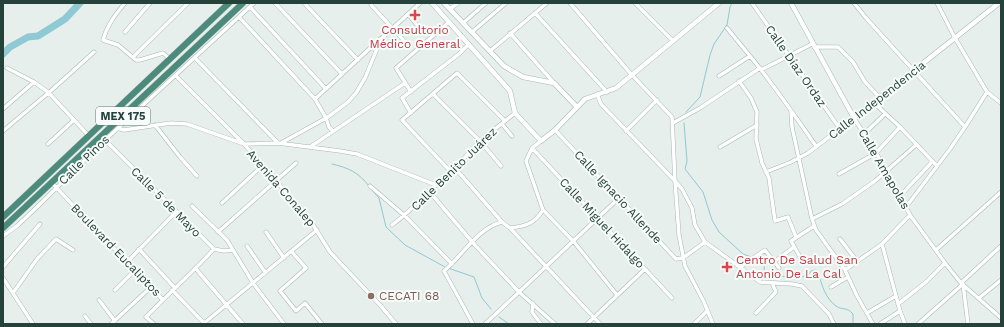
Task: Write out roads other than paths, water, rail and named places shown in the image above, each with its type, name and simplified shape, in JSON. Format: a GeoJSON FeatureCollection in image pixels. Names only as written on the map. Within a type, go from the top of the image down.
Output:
{"type":"FeatureCollection","features":[{"type":"Feature","properties":{"kind":"highway","name":"MEX 175"},"geometry":{"type":"LineString","coordinates":[[3,217],[229,3]]}},
{"type":"Feature","properties":{"kind":"highway","name":"MEX 175"},"geometry":{"type":"LineString","coordinates":[[3,228],[54,186],[156,89],[243,3]]}},
{"type":"Feature","properties":{"kind":"street"},"geometry":{"type":"LineString","coordinates":[[125,3],[111,20],[103,40],[118,45],[136,60],[163,53],[170,59]]}},
{"type":"Feature","properties":{"kind":"street"},"geometry":{"type":"LineString","coordinates":[[125,32],[150,3]]}},
{"type":"Feature","properties":{"kind":"street"},"geometry":{"type":"LineString","coordinates":[[133,57],[188,3]]}},
{"type":"Feature","properties":{"kind":"street","name":"Calle Pinos"},"geometry":{"type":"LineString","coordinates":[[3,236],[17,226],[54,186],[118,128],[156,89],[176,76],[254,3]]}},
{"type":"Feature","properties":{"kind":"street"},"geometry":{"type":"LineString","coordinates":[[276,3],[342,74]]}},
{"type":"Feature","properties":{"kind":"street"},"geometry":{"type":"LineString","coordinates":[[304,3],[358,60]]}},
{"type":"Feature","properties":{"kind":"street"},"geometry":{"type":"LineString","coordinates":[[315,99],[420,3]]}},
{"type":"Feature","properties":{"kind":"street"},"geometry":{"type":"LineString","coordinates":[[432,3],[510,91],[515,113],[541,141]]}},
{"type":"Feature","properties":{"kind":"street"},"geometry":{"type":"LineString","coordinates":[[444,3],[504,66],[523,77],[554,83]]}},
{"type":"Feature","properties":{"kind":"street"},"geometry":{"type":"LineString","coordinates":[[450,9],[458,3]]}},
{"type":"Feature","properties":{"kind":"street"},"geometry":{"type":"LineString","coordinates":[[463,23],[486,3]]}},
{"type":"Feature","properties":{"kind":"street"},"geometry":{"type":"LineString","coordinates":[[472,32],[506,3]]}},
{"type":"Feature","properties":{"kind":"street"},"geometry":{"type":"LineString","coordinates":[[490,51],[547,3]]}},
{"type":"Feature","properties":{"kind":"street"},"geometry":{"type":"LineString","coordinates":[[570,3],[631,74],[672,117],[675,181],[681,248],[685,266],[713,324]]}},
{"type":"Feature","properties":{"kind":"street"},"geometry":{"type":"LineString","coordinates":[[636,3],[672,40]]}},
{"type":"Feature","properties":{"kind":"street"},"geometry":{"type":"LineString","coordinates":[[617,295],[574,242],[543,210],[526,161],[532,148],[555,130],[585,99],[616,88],[672,40],[719,3]]}},
{"type":"Feature","properties":{"kind":"street","name":"Calle Díaz Ordaz"},"geometry":{"type":"LineString","coordinates":[[752,3],[840,129]]}},
{"type":"Feature","properties":{"kind":"street","name":"Calle Amapolas"},"geometry":{"type":"LineString","coordinates":[[791,3],[813,46],[876,153],[910,215],[945,264],[962,284],[1001,318]]}},
{"type":"Feature","properties":{"kind":"street"},"geometry":{"type":"LineString","coordinates":[[854,3],[966,127]]}},
{"type":"Feature","properties":{"kind":"street"},"geometry":{"type":"LineString","coordinates":[[937,3],[987,92],[1001,103]]}},
{"type":"Feature","properties":{"kind":"street","name":"Calle Independencia"},"geometry":{"type":"LineString","coordinates":[[766,172],[799,158],[840,129],[999,3]]}},
{"type":"Feature","properties":{"kind":"street"},"geometry":{"type":"LineString","coordinates":[[371,5],[408,45]]}},
{"type":"Feature","properties":{"kind":"street"},"geometry":{"type":"LineString","coordinates":[[250,7],[326,89]]}},
{"type":"Feature","properties":{"kind":"street"},"geometry":{"type":"LineString","coordinates":[[535,13],[607,92]]}},
{"type":"Feature","properties":{"kind":"street"},"geometry":{"type":"LineString","coordinates":[[408,14],[422,31]]}},
{"type":"Feature","properties":{"kind":"street"},"geometry":{"type":"LineString","coordinates":[[239,17],[315,99],[326,118],[329,127],[333,131]]}},
{"type":"Feature","properties":{"kind":"street"},"geometry":{"type":"LineString","coordinates":[[411,92],[396,68],[449,22]]}},
{"type":"Feature","properties":{"kind":"street"},"geometry":{"type":"LineString","coordinates":[[727,28],[768,78],[816,146]]}},
{"type":"Feature","properties":{"kind":"street"},"geometry":{"type":"LineString","coordinates":[[510,33],[554,83],[577,106]]}},
{"type":"Feature","properties":{"kind":"street"},"geometry":{"type":"LineString","coordinates":[[279,143],[326,118],[348,102],[356,93],[365,78],[381,39]]}},
{"type":"Feature","properties":{"kind":"street"},"geometry":{"type":"LineString","coordinates":[[411,113],[402,98],[459,54],[469,44]]}},
{"type":"Feature","properties":{"kind":"street"},"geometry":{"type":"LineString","coordinates":[[673,123],[700,108],[739,80],[813,46],[838,47],[853,62],[865,82],[880,98]]}},
{"type":"Feature","properties":{"kind":"street"},"geometry":{"type":"LineString","coordinates":[[3,131],[94,52]]}},
{"type":"Feature","properties":{"kind":"street"},"geometry":{"type":"LineString","coordinates":[[718,76],[750,56]]}},
{"type":"Feature","properties":{"kind":"street"},"geometry":{"type":"LineString","coordinates":[[195,58],[279,143]]}},
{"type":"Feature","properties":{"kind":"street"},"geometry":{"type":"LineString","coordinates":[[495,74],[504,66]]}},
{"type":"Feature","properties":{"kind":"street"},"geometry":{"type":"LineString","coordinates":[[7,68],[34,82],[48,92],[88,135]]}},
{"type":"Feature","properties":{"kind":"street"},"geometry":{"type":"LineString","coordinates":[[450,171],[402,120],[458,74],[503,123],[512,136]]}},
{"type":"Feature","properties":{"kind":"street","name":"Avenida Conalep"},"geometry":{"type":"LineString","coordinates":[[176,76],[244,144],[310,220],[330,252],[396,324]]}},
{"type":"Feature","properties":{"kind":"street"},"geometry":{"type":"LineString","coordinates":[[739,80],[753,102],[757,112],[756,138],[762,163],[769,178],[775,221],[788,216],[796,238]]}},
{"type":"Feature","properties":{"kind":"street"},"geometry":{"type":"LineString","coordinates":[[3,109],[34,82]]}},
{"type":"Feature","properties":{"kind":"street"},"geometry":{"type":"LineString","coordinates":[[310,147],[405,83]]}},
{"type":"Feature","properties":{"kind":"street"},"geometry":{"type":"LineString","coordinates":[[906,207],[966,127],[987,92]]}},
{"type":"Feature","properties":{"kind":"street"},"geometry":{"type":"LineString","coordinates":[[434,94],[480,141],[501,166]]}},
{"type":"Feature","properties":{"kind":"street"},"geometry":{"type":"LineString","coordinates":[[597,94],[601,104],[682,189],[692,208],[695,225],[705,242],[760,282],[798,284],[802,286],[829,314],[834,324]]}},
{"type":"Feature","properties":{"kind":"street"},"geometry":{"type":"LineString","coordinates":[[626,131],[657,100]]}},
{"type":"Feature","properties":{"kind":"street"},"geometry":{"type":"LineString","coordinates":[[874,103],[900,126],[937,166]]}},
{"type":"Feature","properties":{"kind":"street"},"geometry":{"type":"LineString","coordinates":[[791,111],[792,127],[814,226],[845,270],[873,324]]}},
{"type":"Feature","properties":{"kind":"street","name":"Calle Benito Juárez"},"geometry":{"type":"LineString","coordinates":[[392,225],[405,216],[429,191],[455,168],[480,141],[515,113]]}},
{"type":"Feature","properties":{"kind":"street"},"geometry":{"type":"LineString","coordinates":[[864,134],[885,114]]}},
{"type":"Feature","properties":{"kind":"street"},"geometry":{"type":"LineString","coordinates":[[48,144],[74,120]]}},
{"type":"Feature","properties":{"kind":"street"},"geometry":{"type":"LineString","coordinates":[[118,128],[124,130],[171,123],[187,124],[244,144],[279,143],[357,154],[436,185]]}},
{"type":"Feature","properties":{"kind":"street"},"geometry":{"type":"LineString","coordinates":[[154,125],[180,158],[197,176]]}},
{"type":"Feature","properties":{"kind":"street"},"geometry":{"type":"LineString","coordinates":[[720,148],[757,125]]}},
{"type":"Feature","properties":{"kind":"street"},"geometry":{"type":"LineString","coordinates":[[839,174],[876,153],[900,126]]}},
{"type":"Feature","properties":{"kind":"street","name":"Calle Ignacio Allende"},"geometry":{"type":"LineString","coordinates":[[555,130],[676,259],[683,258]]}},
{"type":"Feature","properties":{"kind":"street","name":"Calle 5 de Mayo"},"geometry":{"type":"LineString","coordinates":[[105,140],[214,249]]}},
{"type":"Feature","properties":{"kind":"street"},"geometry":{"type":"LineString","coordinates":[[812,219],[842,204],[886,172],[916,145]]}},
{"type":"Feature","properties":{"kind":"street","name":"Calle Miguel Hidalgo"},"geometry":{"type":"LineString","coordinates":[[532,148],[672,298]]}},
{"type":"Feature","properties":{"kind":"street"},"geometry":{"type":"LineString","coordinates":[[900,196],[932,162]]}},
{"type":"Feature","properties":{"kind":"street"},"geometry":{"type":"LineString","coordinates":[[218,232],[296,163]]}},
{"type":"Feature","properties":{"kind":"street"},"geometry":{"type":"LineString","coordinates":[[222,203],[262,166]]}},
{"type":"Feature","properties":{"kind":"street"},"geometry":{"type":"LineString","coordinates":[[455,168],[502,222],[510,228],[547,266],[600,324]]}},
{"type":"Feature","properties":{"kind":"street","name":"Boulevard Eucaliptos"},"geometry":{"type":"LineString","coordinates":[[54,186],[163,300]]}},
{"type":"Feature","properties":{"kind":"street"},"geometry":{"type":"LineString","coordinates":[[370,186],[405,216],[452,264]]}},
{"type":"Feature","properties":{"kind":"street"},"geometry":{"type":"LineString","coordinates":[[429,191],[473,243],[519,292],[555,324]]}},
{"type":"Feature","properties":{"kind":"street"},"geometry":{"type":"LineString","coordinates":[[936,250],[1001,192]]}},
{"type":"Feature","properties":{"kind":"street"},"geometry":{"type":"LineString","coordinates":[[485,324],[620,198]]}},
{"type":"Feature","properties":{"kind":"street","name":"Calle 5 de Mayo"},"geometry":{"type":"LineString","coordinates":[[192,206],[227,240],[253,283],[284,324]]}},
{"type":"Feature","properties":{"kind":"street"},"geometry":{"type":"LineString","coordinates":[[510,228],[530,224],[543,210]]}},
{"type":"Feature","properties":{"kind":"street"},"geometry":{"type":"LineString","coordinates":[[127,262],[176,212]]}},
{"type":"Feature","properties":{"kind":"street"},"geometry":{"type":"LineString","coordinates":[[845,270],[882,244],[910,215]]}},
{"type":"Feature","properties":{"kind":"street"},"geometry":{"type":"LineString","coordinates":[[473,324],[444,271],[488,228],[502,222]]}},
{"type":"Feature","properties":{"kind":"street"},"geometry":{"type":"LineString","coordinates":[[3,267],[40,224]]}},
{"type":"Feature","properties":{"kind":"street"},"geometry":{"type":"LineString","coordinates":[[800,257],[791,241],[814,226]]}},
{"type":"Feature","properties":{"kind":"street"},"geometry":{"type":"LineString","coordinates":[[140,249],[204,324],[317,230]]}},
{"type":"Feature","properties":{"kind":"street"},"geometry":{"type":"LineString","coordinates":[[266,232],[284,258]]}},
{"type":"Feature","properties":{"kind":"street"},"geometry":{"type":"LineString","coordinates":[[13,293],[56,239],[73,250]]}},
{"type":"Feature","properties":{"kind":"street"},"geometry":{"type":"LineString","coordinates":[[840,239],[856,262]]}},
{"type":"Feature","properties":{"kind":"street"},"geometry":{"type":"LineString","coordinates":[[683,258],[705,242]]}},
{"type":"Feature","properties":{"kind":"street"},"geometry":{"type":"LineString","coordinates":[[882,244],[900,311],[905,324]]}},
{"type":"Feature","properties":{"kind":"street"},"geometry":{"type":"LineString","coordinates":[[247,246],[265,272]]}},
{"type":"Feature","properties":{"kind":"street"},"geometry":{"type":"LineString","coordinates":[[774,262],[794,246]]}},
{"type":"Feature","properties":{"kind":"street"},"geometry":{"type":"LineString","coordinates":[[918,324],[1001,246]]}},
{"type":"Feature","properties":{"kind":"street"},"geometry":{"type":"LineString","coordinates":[[681,248],[691,252]]}},
{"type":"Feature","properties":{"kind":"street"},"geometry":{"type":"LineString","coordinates":[[154,324],[146,317],[196,269],[214,249],[224,251],[233,250]]}},
{"type":"Feature","properties":{"kind":"street"},"geometry":{"type":"LineString","coordinates":[[740,267],[765,250],[779,268]]}},
{"type":"Feature","properties":{"kind":"street"},"geometry":{"type":"LineString","coordinates":[[291,251],[306,268],[280,291],[296,312],[305,303],[322,324]]}},
{"type":"Feature","properties":{"kind":"street"},"geometry":{"type":"LineString","coordinates":[[898,304],[926,282],[945,264]]}},
{"type":"Feature","properties":{"kind":"street"},"geometry":{"type":"LineString","coordinates":[[196,269],[243,324]]}},
{"type":"Feature","properties":{"kind":"street"},"geometry":{"type":"LineString","coordinates":[[587,324],[645,269]]}},
{"type":"Feature","properties":{"kind":"street"},"geometry":{"type":"LineString","coordinates":[[115,290],[135,270]]}},
{"type":"Feature","properties":{"kind":"street"},"geometry":{"type":"LineString","coordinates":[[831,287],[848,277]]}},
{"type":"Feature","properties":{"kind":"street"},"geometry":{"type":"LineString","coordinates":[[3,278],[33,324]]}},
{"type":"Feature","properties":{"kind":"street"},"geometry":{"type":"LineString","coordinates":[[979,298],[1001,280]]}},
{"type":"Feature","properties":{"kind":"street"},"geometry":{"type":"LineString","coordinates":[[756,313],[776,292],[772,283]]}},
{"type":"Feature","properties":{"kind":"street"},"geometry":{"type":"LineString","coordinates":[[962,284],[968,322],[963,324]]}},
{"type":"Feature","properties":{"kind":"street"},"geometry":{"type":"LineString","coordinates":[[99,300],[113,322],[151,287]]}},
{"type":"Feature","properties":{"kind":"street"},"geometry":{"type":"LineString","coordinates":[[867,313],[896,296]]}},
{"type":"Feature","properties":{"kind":"street"},"geometry":{"type":"LineString","coordinates":[[533,303],[532,312],[541,324]]}},
{"type":"Feature","properties":{"kind":"street"},"geometry":{"type":"LineString","coordinates":[[694,324],[707,311]]}},
{"type":"Feature","properties":{"kind":"street"},"geometry":{"type":"LineString","coordinates":[[880,324],[900,311]]}},
{"type":"Feature","properties":{"kind":"street"},"geometry":{"type":"LineString","coordinates":[[85,316],[91,324]]}},
{"type":"Feature","properties":{"kind":"waterway"},"geometry":{"type":"LineString","coordinates":[[3,54],[10,47],[28,37],[38,36],[65,19],[80,3]]}},
{"type":"Feature","properties":{"kind":"waterway"},"geometry":{"type":"LineString","coordinates":[[686,112],[700,97],[710,55],[714,44],[727,25],[732,3]]}},
{"type":"Feature","properties":{"kind":"waterway"},"geometry":{"type":"LineString","coordinates":[[684,123],[687,161],[685,169],[703,192],[712,220],[719,232],[743,254],[751,257]]}},
{"type":"Feature","properties":{"kind":"waterway"},"geometry":{"type":"LineString","coordinates":[[332,164],[353,171],[369,186]]}},
{"type":"Feature","properties":{"kind":"waterway"},"geometry":{"type":"LineString","coordinates":[[372,190],[379,198],[386,227],[405,245],[445,267]]}},
{"type":"Feature","properties":{"kind":"waterway"},"geometry":{"type":"LineString","coordinates":[[756,257],[762,261],[764,264],[764,271],[772,278],[786,276],[800,278],[811,271],[815,270],[818,272],[824,291],[829,299],[836,306],[846,309],[853,314],[853,324]]}},
{"type":"Feature","properties":{"kind":"waterway"},"geometry":{"type":"LineString","coordinates":[[448,268],[474,277],[482,298],[491,309]]}},
{"type":"Feature","properties":{"kind":"waterway"},"geometry":{"type":"LineString","coordinates":[[499,317],[509,324]]}},
{"type":"Feature","properties":{"kind":"place","name":"Consultorio Médico General"},"geometry":{"type":"Point","coordinates":[415,15]}},
{"type":"Feature","properties":{"kind":"place","name":"Centro De Salud San Antonio De La Cal"},"geometry":{"type":"Point","coordinates":[727,267]}},
{"type":"Feature","properties":{"kind":"place","name":"CECATI 68"},"geometry":{"type":"Point","coordinates":[371,296]}}]}
